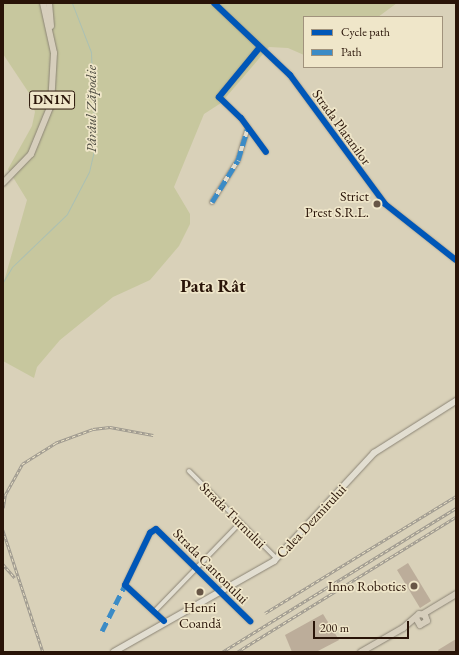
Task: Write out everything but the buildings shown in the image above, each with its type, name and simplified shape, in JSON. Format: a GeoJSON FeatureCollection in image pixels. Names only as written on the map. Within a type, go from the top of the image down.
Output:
{"type":"FeatureCollection","features":[{"type":"Feature","properties":{"kind":"main road","name":"DN1N"},"geometry":{"type":"LineString","coordinates":[[3,183],[31,154],[51,105],[54,53],[43,3]]}},
{"type":"Feature","properties":{"kind":"main road","name":"DN1N"},"geometry":{"type":"LineString","coordinates":[[49,3],[50,30]]}},
{"type":"Feature","properties":{"kind":"main road","name":"Calea Dezmirului"},"geometry":{"type":"LineString","coordinates":[[114,652],[218,590],[277,559],[374,453],[456,401]]}},
{"type":"Feature","properties":{"kind":"main road"},"geometry":{"type":"LineString","coordinates":[[361,652],[417,621],[456,594]]}},
{"type":"Feature","properties":{"kind":"main road"},"geometry":{"type":"LineString","coordinates":[[417,621],[424,624],[425,616]]}},
{"type":"Feature","properties":{"kind":"street","name":"Strada Platanilor"},"geometry":{"type":"LineString","coordinates":[[214,3],[290,75],[385,204],[456,260]]}},
{"type":"Feature","properties":{"kind":"street"},"geometry":{"type":"LineString","coordinates":[[260,47],[219,96],[248,128],[266,152]]}},
{"type":"Feature","properties":{"kind":"street"},"geometry":{"type":"LineString","coordinates":[[212,202],[238,160],[248,128]]}},
{"type":"Feature","properties":{"kind":"street","name":"Strada Turnului"},"geometry":{"type":"LineString","coordinates":[[189,471],[277,559]]}},
{"type":"Feature","properties":{"kind":"street"},"geometry":{"type":"LineString","coordinates":[[164,621],[154,612],[240,523]]}},
{"type":"Feature","properties":{"kind":"street","name":"Strada Cantonului"},"geometry":{"type":"LineString","coordinates":[[154,612],[125,585],[150,533],[160,530],[250,622]]}},
{"type":"Feature","properties":{"kind":"green space"},"geometry":{"type":"Polygon","coordinates":[[[3,3],[397,3],[379,16],[303,16],[303,55],[288,48],[269,47],[221,103],[204,114],[174,187],[190,214],[190,224],[179,246],[150,280],[113,297],[60,340],[37,367],[34,378],[3,361],[3,285],[27,200],[8,169],[32,126],[35,112],[29,93],[3,54],[3,3]]]}},
{"type":"Feature","properties":{"kind":"waterway","name":"Pârâul Zăpodie"},"geometry":{"type":"LineString","coordinates":[[3,282],[12,267],[67,214],[89,172],[95,145],[91,52],[72,3]]}},
{"type":"Feature","properties":{"kind":"railway"},"geometry":{"type":"LineString","coordinates":[[3,508],[5,495],[22,464],[55,443],[93,429],[110,427],[153,435]]}},
{"type":"Feature","properties":{"kind":"railway"},"geometry":{"type":"LineString","coordinates":[[265,613],[456,496]]}},
{"type":"Feature","properties":{"kind":"railway"},"geometry":{"type":"LineString","coordinates":[[222,652],[456,508]]}},
{"type":"Feature","properties":{"kind":"railway"},"geometry":{"type":"LineString","coordinates":[[237,652],[456,517]]}},
{"type":"Feature","properties":{"kind":"railway"},"geometry":{"type":"LineString","coordinates":[[3,530],[43,652]]}},
{"type":"Feature","properties":{"kind":"railway"},"geometry":{"type":"LineString","coordinates":[[3,564],[15,578]]}},
{"type":"Feature","properties":{"kind":"marked path"},"geometry":{"type":"LineString","coordinates":[[212,202],[238,160],[248,128]]}},
{"type":"Feature","properties":{"kind":"marked path"},"geometry":{"type":"LineString","coordinates":[[102,631],[125,585]]}},
{"type":"Feature","properties":{"kind":"cycle path"},"geometry":{"type":"LineString","coordinates":[[214,3],[290,75],[385,204],[456,260]]}},
{"type":"Feature","properties":{"kind":"cycle path"},"geometry":{"type":"LineString","coordinates":[[260,47],[219,97],[241,118],[266,152]]}},
{"type":"Feature","properties":{"kind":"cycle path"},"geometry":{"type":"LineString","coordinates":[[164,621],[125,585],[150,533],[156,529],[250,621]]}},
{"type":"Feature","properties":{"kind":"place","name":"Strict Prest S.R.L."},"geometry":{"type":"Point","coordinates":[377,204]}},
{"type":"Feature","properties":{"kind":"place","name":"Inno Robotics"},"geometry":{"type":"Point","coordinates":[414,586]}},
{"type":"Feature","properties":{"kind":"place","name":"Henri Coandă"},"geometry":{"type":"Point","coordinates":[200,592]}},
{"type":"Feature","properties":{"kind":"district","name":"Pata Rât"},"geometry":{"type":"Point","coordinates":[213,286]}}]}
